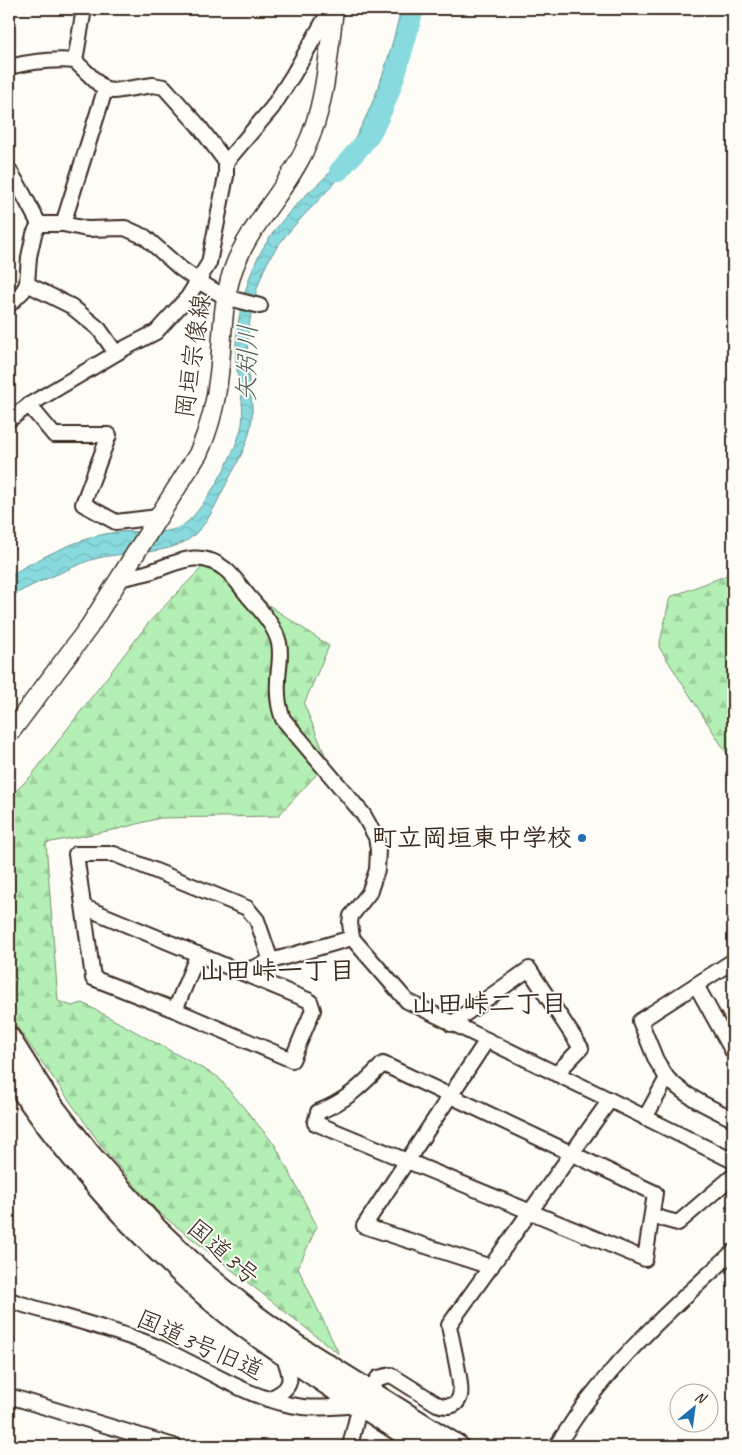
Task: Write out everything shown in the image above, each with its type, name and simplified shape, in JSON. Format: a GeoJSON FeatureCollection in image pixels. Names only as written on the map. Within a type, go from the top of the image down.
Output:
{"type":"FeatureCollection","features":[{"type":"Feature","properties":{"kind":"highway","name":"国道3号"},"geometry":{"type":"LineString","coordinates":[[9,1038],[50,1102],[90,1154],[157,1229],[199,1269],[255,1315],[364,1398],[423,1446]]}},
{"type":"Feature","properties":{"kind":"highway","name":"国道3号"},"geometry":{"type":"LineString","coordinates":[[9,1072],[32,1107],[80,1168],[136,1229],[198,1289],[283,1356],[458,1446]]}},
{"type":"Feature","properties":{"kind":"main road","name":"岡垣宗像線"},"geometry":{"type":"LineString","coordinates":[[9,734],[89,627],[198,454],[210,425],[219,374],[225,296],[240,254],[296,168],[306,148],[318,114],[326,73],[333,9]]}},
{"type":"Feature","properties":{"kind":"street"},"geometry":{"type":"LineString","coordinates":[[75,62],[84,9]]}},
{"type":"Feature","properties":{"kind":"street"},"geometry":{"type":"LineString","coordinates":[[226,162],[272,108],[326,17],[333,9]]}},
{"type":"Feature","properties":{"kind":"street"},"geometry":{"type":"LineString","coordinates":[[9,67],[50,61],[75,62],[105,90],[114,91],[154,85],[164,87],[198,124],[226,162],[226,176],[209,263],[188,297],[156,332],[116,353],[29,405],[9,420]]}},
{"type":"Feature","properties":{"kind":"street"},"geometry":{"type":"LineString","coordinates":[[64,224],[105,90]]}},
{"type":"Feature","properties":{"kind":"street"},"geometry":{"type":"LineString","coordinates":[[9,170],[39,224]]}},
{"type":"Feature","properties":{"kind":"street"},"geometry":{"type":"LineString","coordinates":[[39,224],[64,224],[87,229],[125,228],[145,237],[198,281],[225,296],[260,306]]}},
{"type":"Feature","properties":{"kind":"street"},"geometry":{"type":"LineString","coordinates":[[9,305],[28,284],[29,257],[34,234],[39,224]]}},
{"type":"Feature","properties":{"kind":"street"},"geometry":{"type":"LineString","coordinates":[[28,284],[72,306],[99,329],[116,353]]}},
{"type":"Feature","properties":{"kind":"street"},"geometry":{"type":"LineString","coordinates":[[29,405],[54,435],[109,435],[83,504],[116,522],[156,521]]}},
{"type":"Feature","properties":{"kind":"street"},"geometry":{"type":"LineString","coordinates":[[119,579],[146,573],[182,559],[197,558],[206,560],[225,569],[272,626],[279,642],[277,692],[278,705],[283,719],[363,814],[376,837],[378,850],[377,870],[368,893],[351,916],[352,938],[407,1001],[733,1162]]}},
{"type":"Feature","properties":{"kind":"street"},"geometry":{"type":"LineString","coordinates":[[84,907],[310,1001],[313,1010],[292,1060],[93,978],[76,854],[114,854],[247,908],[258,920],[271,961]]}},
{"type":"Feature","properties":{"kind":"street"},"geometry":{"type":"LineString","coordinates":[[243,972],[271,961],[352,938]]}},
{"type":"Feature","properties":{"kind":"street"},"geometry":{"type":"LineString","coordinates":[[174,1010],[198,954]]}},
{"type":"Feature","properties":{"kind":"street"},"geometry":{"type":"LineString","coordinates":[[733,961],[640,1021],[656,1060],[667,1078],[681,1092],[697,1102],[733,1119]]}},
{"type":"Feature","properties":{"kind":"street"},"geometry":{"type":"LineString","coordinates":[[451,1024],[529,969],[581,1048],[556,1074]]}},
{"type":"Feature","properties":{"kind":"street"},"geometry":{"type":"LineString","coordinates":[[696,985],[733,1052]]}},
{"type":"Feature","properties":{"kind":"street"},"geometry":{"type":"LineString","coordinates":[[487,1040],[364,1226],[491,1267]]}},
{"type":"Feature","properties":{"kind":"street"},"geometry":{"type":"LineString","coordinates":[[383,1064],[573,1153],[656,1193],[645,1259],[315,1122],[318,1112],[335,1106],[352,1094],[383,1064]]}},
{"type":"Feature","properties":{"kind":"street"},"geometry":{"type":"LineString","coordinates":[[645,1118],[667,1078]]}},
{"type":"Feature","properties":{"kind":"street"},"geometry":{"type":"LineString","coordinates":[[350,1446],[364,1398],[378,1378],[391,1375],[445,1407],[456,1403],[460,1396],[449,1325],[610,1100]]}},
{"type":"Feature","properties":{"kind":"street"},"geometry":{"type":"LineString","coordinates":[[652,1216],[678,1223],[733,1176]]}},
{"type":"Feature","properties":{"kind":"street"},"geometry":{"type":"LineString","coordinates":[[556,1446],[591,1396],[628,1352],[733,1252]]}},
{"type":"Feature","properties":{"kind":"street","name":"国道3号旧道"},"geometry":{"type":"LineString","coordinates":[[9,1300],[156,1347],[231,1384],[268,1399],[304,1407],[364,1398]]}},
{"type":"Feature","properties":{"kind":"street"},"geometry":{"type":"LineString","coordinates":[[268,1399],[286,1389],[291,1381],[290,1371],[283,1356]]}},
{"type":"Feature","properties":{"kind":"street"},"geometry":{"type":"LineString","coordinates":[[9,1396],[149,1443],[174,1446]]}},
{"type":"Feature","properties":{"kind":"green space"},"geometry":{"type":"Polygon","coordinates":[[[213,556],[270,606],[329,646],[304,704],[328,762],[278,816],[160,818],[118,829],[46,843],[58,1001],[72,1006],[83,1003],[218,1077],[275,1145],[317,1226],[298,1268],[339,1354],[158,1212],[103,1148],[9,1014],[9,798],[32,775],[150,621],[213,556]]]}},
{"type":"Feature","properties":{"kind":"green space"},"geometry":{"type":"Polygon","coordinates":[[[733,573],[733,763],[659,647],[670,597],[733,573]]]}},
{"type":"Feature","properties":{"kind":"water"},"geometry":{"type":"Polygon","coordinates":[[[401,9],[411,9],[399,55],[384,99],[371,126],[356,153],[338,178],[285,236],[268,262],[257,287],[248,335],[247,359],[252,411],[251,427],[241,455],[207,520],[193,536],[173,547],[91,560],[39,582],[9,598],[9,576],[33,562],[62,548],[92,537],[119,532],[171,530],[186,523],[203,504],[228,462],[242,424],[242,401],[236,362],[236,339],[242,303],[253,268],[276,228],[299,202],[335,167],[359,131],[377,92],[401,9]]]}},
{"type":"Feature","properties":{"kind":"waterway","name":"矢矧川"},"geometry":{"type":"LineString","coordinates":[[339,171],[368,138],[385,105],[414,9]]}},
{"type":"Feature","properties":{"kind":"place","name":"町立岡垣東中学校"},"geometry":{"type":"Point","coordinates":[582,838]}},
{"type":"Feature","properties":{"kind":"district","name":"山田峠一丁目"},"geometry":{"type":"Point","coordinates":[277,970]}},
{"type":"Feature","properties":{"kind":"district","name":"山田峠二丁目"},"geometry":{"type":"Point","coordinates":[489,1003]}}]}
